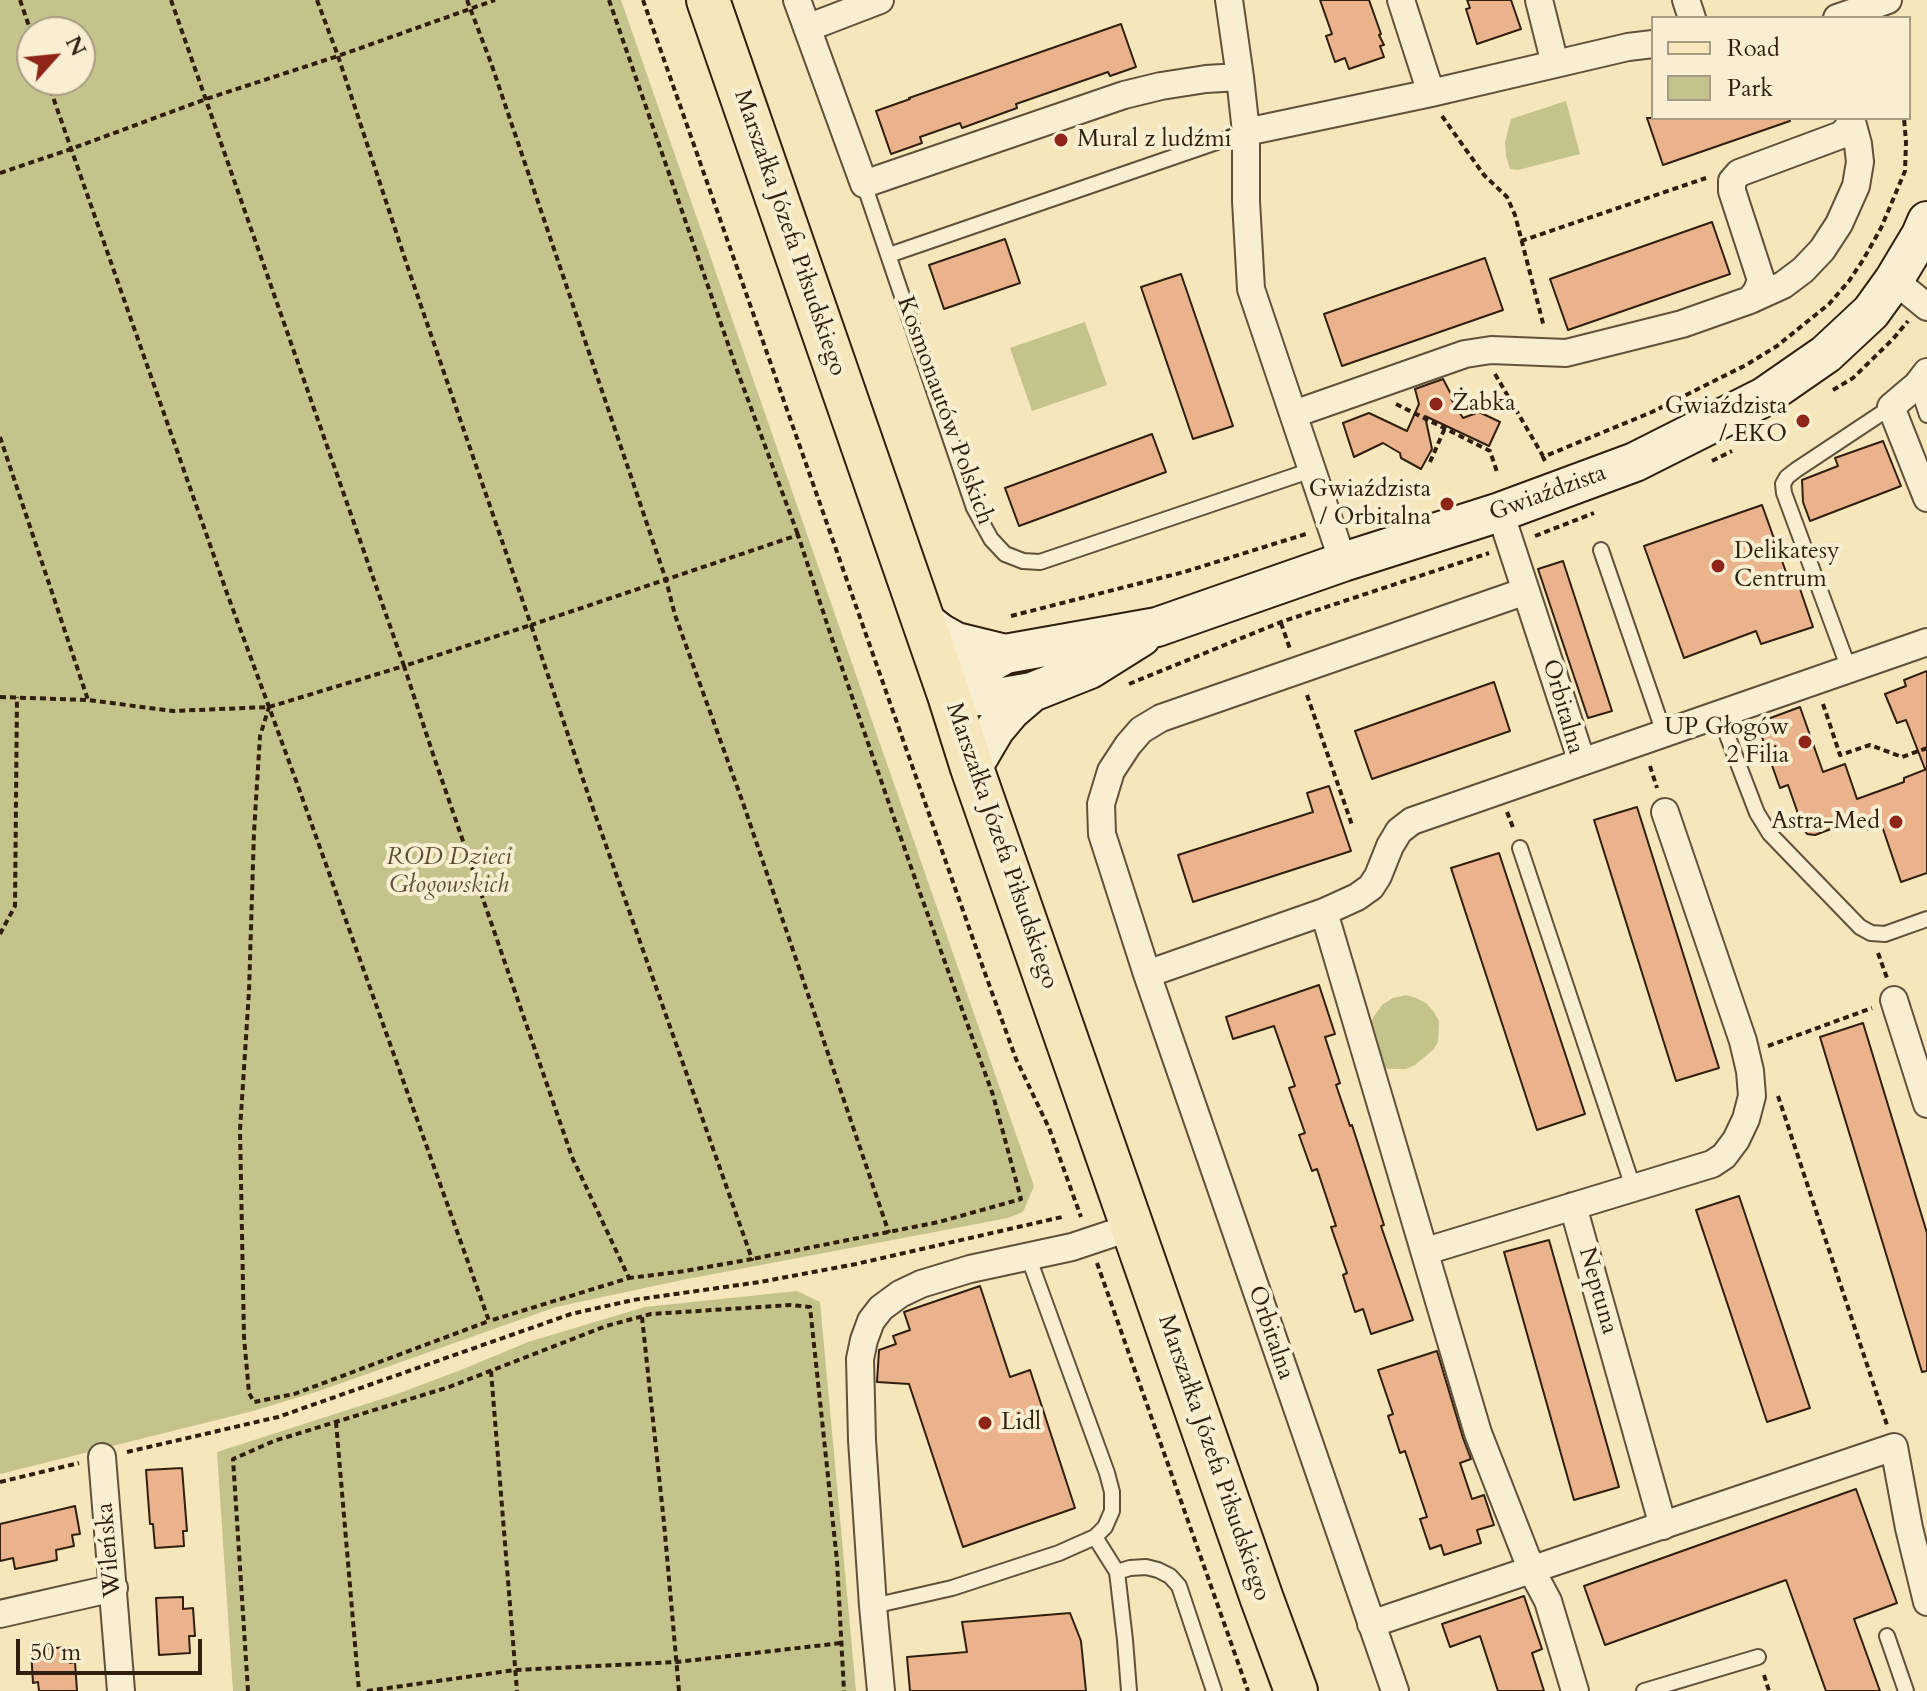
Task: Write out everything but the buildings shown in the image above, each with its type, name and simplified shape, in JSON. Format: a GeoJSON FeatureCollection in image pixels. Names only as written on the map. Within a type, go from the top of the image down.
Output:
{"type":"FeatureCollection","features":[{"type":"Feature","properties":{"kind":"main road","name":"Marszałka Józefa Piłsudskiego"},"geometry":{"type":"LineString","coordinates":[[708,0],[972,768],[1296,1691]]}},
{"type":"Feature","properties":{"kind":"street","name":"Kosmonautów Polskich"},"geometry":{"type":"LineString","coordinates":[[797,0],[864,184]]}},
{"type":"Feature","properties":{"kind":"street"},"geometry":{"type":"LineString","coordinates":[[807,28],[880,0]]}},
{"type":"Feature","properties":{"kind":"street"},"geometry":{"type":"LineString","coordinates":[[1229,0],[1246,132],[1251,289],[1343,562]]}},
{"type":"Feature","properties":{"kind":"street"},"geometry":{"type":"LineString","coordinates":[[1401,0],[1431,93]]}},
{"type":"Feature","properties":{"kind":"street"},"geometry":{"type":"LineString","coordinates":[[1539,0],[1555,64]]}},
{"type":"Feature","properties":{"kind":"street"},"geometry":{"type":"LineString","coordinates":[[1844,16],[1888,0]]}},
{"type":"Feature","properties":{"kind":"street"},"geometry":{"type":"LineString","coordinates":[[1246,132],[1651,44]]}},
{"type":"Feature","properties":{"kind":"street"},"geometry":{"type":"LineString","coordinates":[[864,184],[1124,95],[1191,81],[1240,77]]}},
{"type":"Feature","properties":{"kind":"street"},"geometry":{"type":"LineString","coordinates":[[1750,300],[1761,280],[1732,191],[1732,181],[1739,173],[1841,135],[1850,120]]}},
{"type":"Feature","properties":{"kind":"street"},"geometry":{"type":"LineString","coordinates":[[1294,414],[1465,354],[1491,350],[1566,353],[1682,324],[1783,285],[1822,250],[1839,224],[1856,186],[1860,162],[1852,120]]}},
{"type":"Feature","properties":{"kind":"street","name":"Gwiaździsta"},"geometry":{"type":"LineString","coordinates":[[949,695],[981,668],[1005,654],[1157,627],[1343,562],[1500,512],[1635,462],[1764,397],[1826,354],[1871,312],[1894,280],[1927,221]]}},
{"type":"Feature","properties":{"kind":"street"},"geometry":{"type":"LineString","coordinates":[[1894,280],[1927,307]]}},
{"type":"Feature","properties":{"kind":"street"},"geometry":{"type":"LineString","coordinates":[[1922,378],[1891,407],[1927,498]]}},
{"type":"Feature","properties":{"kind":"street","name":"Orbitalna"},"geometry":{"type":"LineString","coordinates":[[1147,974],[1324,912],[1357,897],[1371,887],[1399,831],[1412,821],[1582,762],[1500,512]]}},
{"type":"Feature","properties":{"kind":"street","name":"Orbitalna"},"geometry":{"type":"LineString","coordinates":[[1395,1691],[1147,974],[1102,834],[1101,804],[1111,771],[1128,745],[1141,730],[1161,718],[1526,591]]}},
{"type":"Feature","properties":{"kind":"street"},"geometry":{"type":"LineString","coordinates":[[923,620],[956,642],[1005,654]]}},
{"type":"Feature","properties":{"kind":"street","name":"Gwiaździsta"},"geometry":{"type":"LineString","coordinates":[[949,695],[1003,697],[1032,692],[1090,669],[1157,627]]}},
{"type":"Feature","properties":{"kind":"street"},"geometry":{"type":"LineString","coordinates":[[1582,762],[1927,642]]}},
{"type":"Feature","properties":{"kind":"street"},"geometry":{"type":"LineString","coordinates":[[972,768],[995,729],[1032,692]]}},
{"type":"Feature","properties":{"kind":"street"},"geometry":{"type":"LineString","coordinates":[[1426,1251],[1712,1164],[1724,1156],[1736,1140],[1752,1096],[1746,1054],[1665,812]]}},
{"type":"Feature","properties":{"kind":"street"},"geometry":{"type":"LineString","coordinates":[[1324,912],[1478,1433],[1532,1571],[1548,1601],[1575,1691]]}},
{"type":"Feature","properties":{"kind":"street"},"geometry":{"type":"LineString","coordinates":[[1894,1000],[1927,1104]]}},
{"type":"Feature","properties":{"kind":"street","name":"Neptuna"},"geometry":{"type":"LineString","coordinates":[[1573,1206],[1663,1526]]}},
{"type":"Feature","properties":{"kind":"street"},"geometry":{"type":"LineString","coordinates":[[881,1691],[862,1440],[860,1359],[871,1321],[881,1308],[921,1284],[970,1269],[1072,1247],[1132,1227]]}},
{"type":"Feature","properties":{"kind":"street"},"geometry":{"type":"LineString","coordinates":[[1371,1624],[1894,1447],[1927,1602]]}},
{"type":"Feature","properties":{"kind":"street","name":"Wileńska"},"geometry":{"type":"LineString","coordinates":[[102,1457],[121,1691]]}},
{"type":"Feature","properties":{"kind":"street"},"geometry":{"type":"LineString","coordinates":[[0,1614],[114,1588]]}},
{"type":"Feature","properties":{"kind":"lane"},"geometry":{"type":"LineString","coordinates":[[889,255],[1246,132]]}},
{"type":"Feature","properties":{"kind":"lane","name":"Kosmonautów Polskich"},"geometry":{"type":"LineString","coordinates":[[864,184],[974,508],[991,539],[1005,554],[1023,561],[1040,562],[1312,470]]}},
{"type":"Feature","properties":{"kind":"lane"},"geometry":{"type":"LineString","coordinates":[[1922,378],[1927,415]]}},
{"type":"Feature","properties":{"kind":"lane"},"geometry":{"type":"LineString","coordinates":[[1849,669],[1783,484],[1796,470],[1891,407]]}},
{"type":"Feature","properties":{"kind":"lane"},"geometry":{"type":"LineString","coordinates":[[1601,550],[1653,737]]}},
{"type":"Feature","properties":{"kind":"lane"},"geometry":{"type":"LineString","coordinates":[[1719,714],[1757,813],[1770,834],[1860,927],[1871,933],[1885,934],[1927,919]]}},
{"type":"Feature","properties":{"kind":"lane"},"geometry":{"type":"LineString","coordinates":[[1520,848],[1633,1187]]}},
{"type":"Feature","properties":{"kind":"lane"},"geometry":{"type":"LineString","coordinates":[[873,1606],[967,1583],[1059,1553],[1095,1537],[1105,1527],[1112,1511],[1112,1492],[1107,1473],[1028,1256]]}},
{"type":"Feature","properties":{"kind":"lane"},"geometry":{"type":"LineString","coordinates":[[1095,1537],[1117,1572],[1129,1691]]}},
{"type":"Feature","properties":{"kind":"lane"},"geometry":{"type":"LineString","coordinates":[[1117,1572],[1146,1567],[1170,1576],[1179,1586],[1214,1691]]}},
{"type":"Feature","properties":{"kind":"lane"},"geometry":{"type":"LineString","coordinates":[[1887,1636],[1906,1691]]}},
{"type":"Feature","properties":{"kind":"lane"},"geometry":{"type":"LineString","coordinates":[[1644,1691],[1758,1657]]}},
{"type":"Feature","properties":{"kind":"path"},"geometry":{"type":"LineString","coordinates":[[171,0],[572,1157],[629,1278]]}},
{"type":"Feature","properties":{"kind":"path"},"geometry":{"type":"LineString","coordinates":[[317,0],[595,814],[752,1259]]}},
{"type":"Feature","properties":{"kind":"path"},"geometry":{"type":"LineString","coordinates":[[467,0],[889,1233]]}},
{"type":"Feature","properties":{"kind":"path"},"geometry":{"type":"LineString","coordinates":[[0,173],[495,0]]}},
{"type":"Feature","properties":{"kind":"path"},"geometry":{"type":"LineString","coordinates":[[269,707],[260,736],[240,1130],[244,1337],[249,1393],[254,1402],[294,1394],[489,1321],[629,1278],[685,1271],[889,1233],[1021,1199],[993,1095],[609,0]]}},
{"type":"Feature","properties":{"kind":"path"},"geometry":{"type":"LineString","coordinates":[[643,0],[986,976],[1016,1059],[1039,1103],[1090,1241],[1248,1691]]}},
{"type":"Feature","properties":{"kind":"path"},"geometry":{"type":"LineString","coordinates":[[1431,93],[1437,109],[1470,158],[1507,197],[1515,215],[1550,352]]}},
{"type":"Feature","properties":{"kind":"path"},"geometry":{"type":"LineString","coordinates":[[53,96],[489,1321]]}},
{"type":"Feature","properties":{"kind":"path"},"geometry":{"type":"LineString","coordinates":[[1521,241],[1707,178],[1732,181]]}},
{"type":"Feature","properties":{"kind":"path"},"geometry":{"type":"LineString","coordinates":[[1482,351],[1543,457]]}},
{"type":"Feature","properties":{"kind":"path"},"geometry":{"type":"LineString","coordinates":[[1365,389],[1490,451],[1497,472]]}},
{"type":"Feature","properties":{"kind":"path"},"geometry":{"type":"LineString","coordinates":[[1430,462],[1445,428]]}},
{"type":"Feature","properties":{"kind":"path"},"geometry":{"type":"LineString","coordinates":[[0,437],[88,700]]}},
{"type":"Feature","properties":{"kind":"path"},"geometry":{"type":"LineString","coordinates":[[1011,616],[1184,572],[1331,526]]}},
{"type":"Feature","properties":{"kind":"path"},"geometry":{"type":"LineString","coordinates":[[0,697],[88,700],[173,711],[269,707],[531,625],[798,535]]}},
{"type":"Feature","properties":{"kind":"path"},"geometry":{"type":"LineString","coordinates":[[1119,688],[1281,622],[1491,552]]}},
{"type":"Feature","properties":{"kind":"path"},"geometry":{"type":"LineString","coordinates":[[1281,622],[1352,825]]}},
{"type":"Feature","properties":{"kind":"path"},"geometry":{"type":"LineString","coordinates":[[0,934],[15,906],[17,697]]}},
{"type":"Feature","properties":{"kind":"path"},"geometry":{"type":"LineString","coordinates":[[1821,700],[1840,755],[1870,745],[1902,757],[1927,748]]}},
{"type":"Feature","properties":{"kind":"path"},"geometry":{"type":"LineString","coordinates":[[1653,737],[1665,812]]}},
{"type":"Feature","properties":{"kind":"path"},"geometry":{"type":"LineString","coordinates":[[1500,791],[1520,848]]}},
{"type":"Feature","properties":{"kind":"path"},"geometry":{"type":"LineString","coordinates":[[1746,1054],[1894,1000],[1871,933]]}},
{"type":"Feature","properties":{"kind":"path"},"geometry":{"type":"LineString","coordinates":[[1776,1091],[1894,1447]]}},
{"type":"Feature","properties":{"kind":"path"},"geometry":{"type":"LineString","coordinates":[[0,1482],[278,1417],[571,1314],[633,1300],[760,1282],[856,1264],[1062,1217]]}},
{"type":"Feature","properties":{"kind":"path"},"geometry":{"type":"LineString","coordinates":[[248,1691],[233,1459],[274,1441],[449,1387],[606,1326],[651,1314],[791,1305],[810,1307],[837,1561],[844,1691]]}},
{"type":"Feature","properties":{"kind":"path"},"geometry":{"type":"LineString","coordinates":[[642,1317],[679,1691]]}},
{"type":"Feature","properties":{"kind":"path"},"geometry":{"type":"LineString","coordinates":[[491,1371],[517,1691]]}},
{"type":"Feature","properties":{"kind":"path"},"geometry":{"type":"LineString","coordinates":[[336,1422],[359,1691]]}},
{"type":"Feature","properties":{"kind":"path"},"geometry":{"type":"LineString","coordinates":[[367,1691],[515,1670],[677,1662],[841,1643]]}},
{"type":"Feature","properties":{"kind":"green space","name":"ROD Dzieci Głogowskich"},"geometry":{"type":"Polygon","coordinates":[[[0,0],[621,0],[1034,1186],[1023,1212],[1008,1218],[556,1307],[319,1391],[253,1411],[0,1474],[0,0]]]}},
{"type":"Feature","properties":{"kind":"green space"},"geometry":{"type":"Polygon","coordinates":[[[1566,101],[1580,154],[1518,170],[1510,169],[1505,142],[1511,119],[1566,101]]]}},
{"type":"Feature","properties":{"kind":"green space"},"geometry":{"type":"Polygon","coordinates":[[[1085,322],[1107,385],[1032,411],[1010,348],[1085,322]]]}},
{"type":"Feature","properties":{"kind":"green space"},"geometry":{"type":"Polygon","coordinates":[[[1406,995],[1426,1003],[1434,1012],[1439,1021],[1438,1042],[1415,1065],[1406,1069],[1388,1069],[1374,1061],[1368,1028],[1383,1004],[1406,995]]]}},
{"type":"Feature","properties":{"kind":"green space"},"geometry":{"type":"Polygon","coordinates":[[[797,1291],[820,1302],[856,1691],[233,1691],[217,1452],[397,1394],[528,1342],[645,1307],[797,1291]]]}},
{"type":"Feature","properties":{"kind":"place","name":"Mural z ludźmi"},"geometry":{"type":"Point","coordinates":[1061,140]}},
{"type":"Feature","properties":{"kind":"place","name":"Żabka"},"geometry":{"type":"Point","coordinates":[1436,404]}},
{"type":"Feature","properties":{"kind":"place","name":"Gwiaździsta / EKO"},"geometry":{"type":"Point","coordinates":[1803,421]}},
{"type":"Feature","properties":{"kind":"place","name":"Gwiaździsta / Orbitalna"},"geometry":{"type":"Point","coordinates":[1447,504]}},
{"type":"Feature","properties":{"kind":"place","name":"Delikatesy Centrum"},"geometry":{"type":"Point","coordinates":[1718,566]}},
{"type":"Feature","properties":{"kind":"place","name":"UP Głogów 2 Filia"},"geometry":{"type":"Point","coordinates":[1805,742]}},
{"type":"Feature","properties":{"kind":"place","name":"Astra-Med"},"geometry":{"type":"Point","coordinates":[1896,822]}},
{"type":"Feature","properties":{"kind":"place","name":"Lidl"},"geometry":{"type":"Point","coordinates":[985,1423]}}]}
